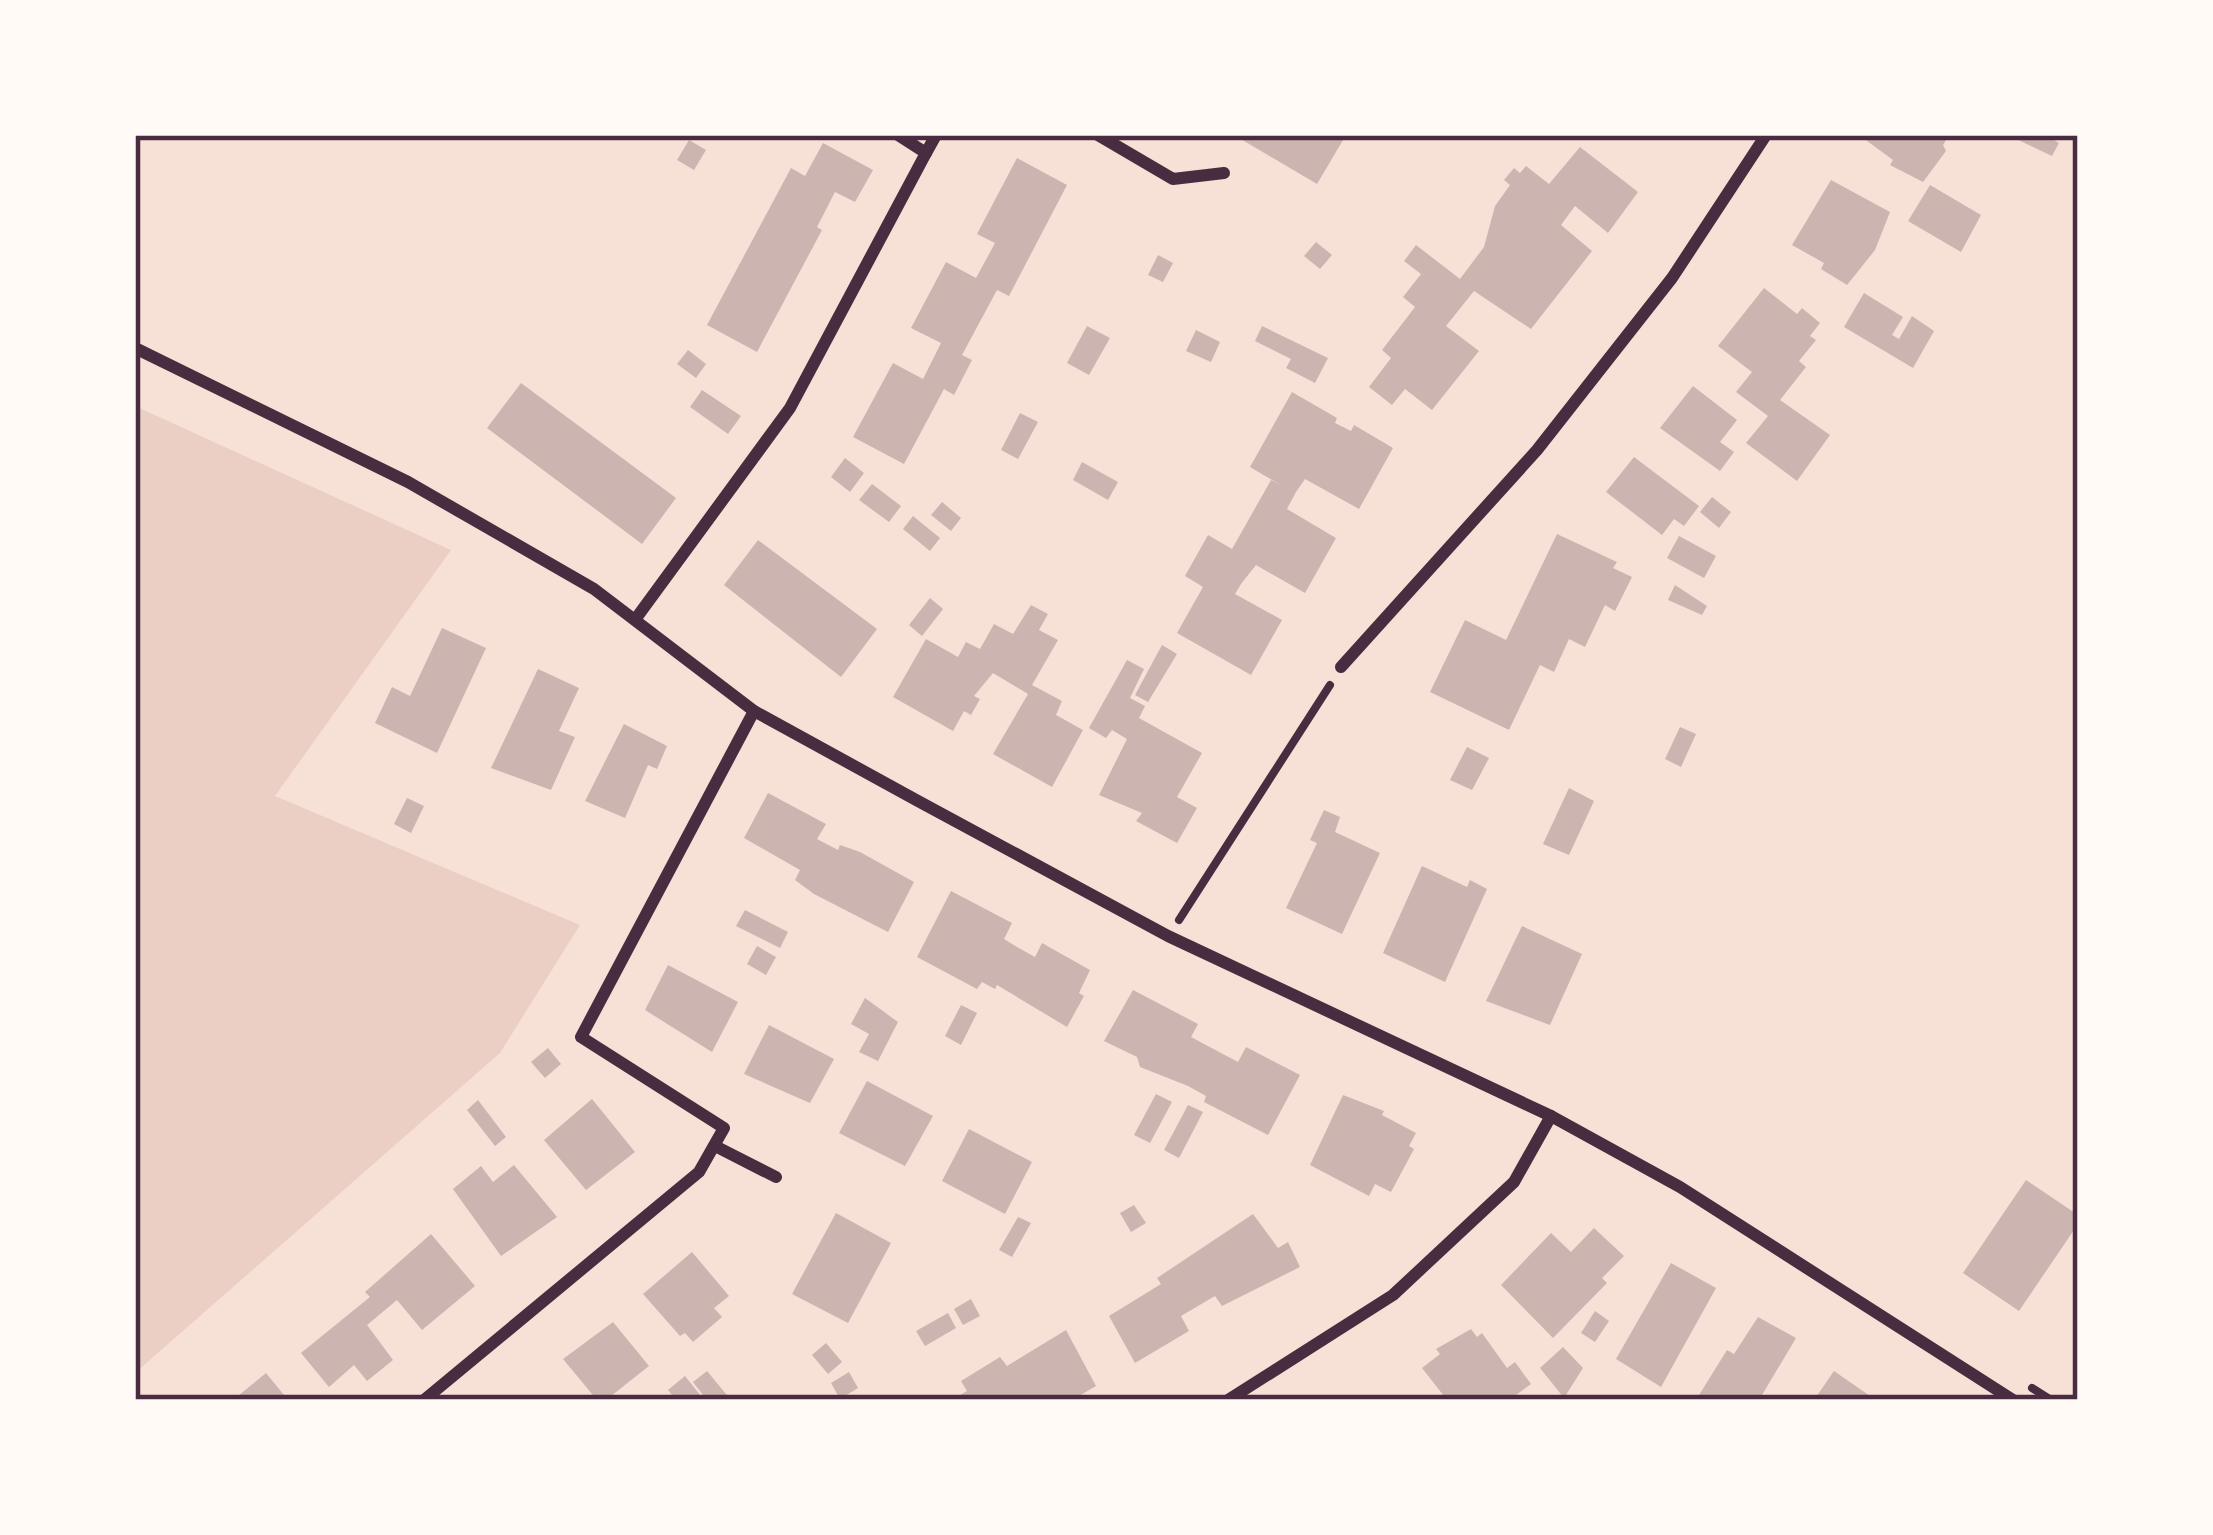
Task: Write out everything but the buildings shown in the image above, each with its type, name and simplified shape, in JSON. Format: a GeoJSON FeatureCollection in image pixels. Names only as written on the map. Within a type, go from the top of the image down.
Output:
{"type":"FeatureCollection","features":[{"type":"Feature","properties":{"kind":"street"},"geometry":{"type":"LineString","coordinates":[[898,135],[926,152]]}},
{"type":"Feature","properties":{"kind":"street"},"geometry":{"type":"LineString","coordinates":[[637,617],[790,408],[936,135]]}},
{"type":"Feature","properties":{"kind":"street"},"geometry":{"type":"LineString","coordinates":[[1098,135],[1173,179],[1224,173]]}},
{"type":"Feature","properties":{"kind":"street"},"geometry":{"type":"LineString","coordinates":[[1341,667],[1537,451],[1672,278],[1766,135]]}},
{"type":"Feature","properties":{"kind":"street"},"geometry":{"type":"LineString","coordinates":[[135,348],[408,482],[637,617],[754,711],[1168,936],[1551,1116],[1771,1240],[2013,1400]]}},
{"type":"Feature","properties":{"kind":"street"},"geometry":{"type":"LineString","coordinates":[[424,1400],[699,1172],[724,1128],[581,1037],[754,711]]}},
{"type":"Feature","properties":{"kind":"street"},"geometry":{"type":"LineString","coordinates":[[1228,1400],[1393,1295],[1514,1182],[1551,1116]]}},
{"type":"Feature","properties":{"kind":"street"},"geometry":{"type":"LineString","coordinates":[[715,1146],[776,1177]]}},
{"type":"Feature","properties":{"kind":"path"},"geometry":{"type":"LineString","coordinates":[[1168,936],[1341,667]]}},
{"type":"Feature","properties":{"kind":"shaded area"},"geometry":{"type":"Polygon","coordinates":[[[135,406],[451,550],[275,796],[580,925],[500,1053],[135,1373],[135,406]]]}}]}
